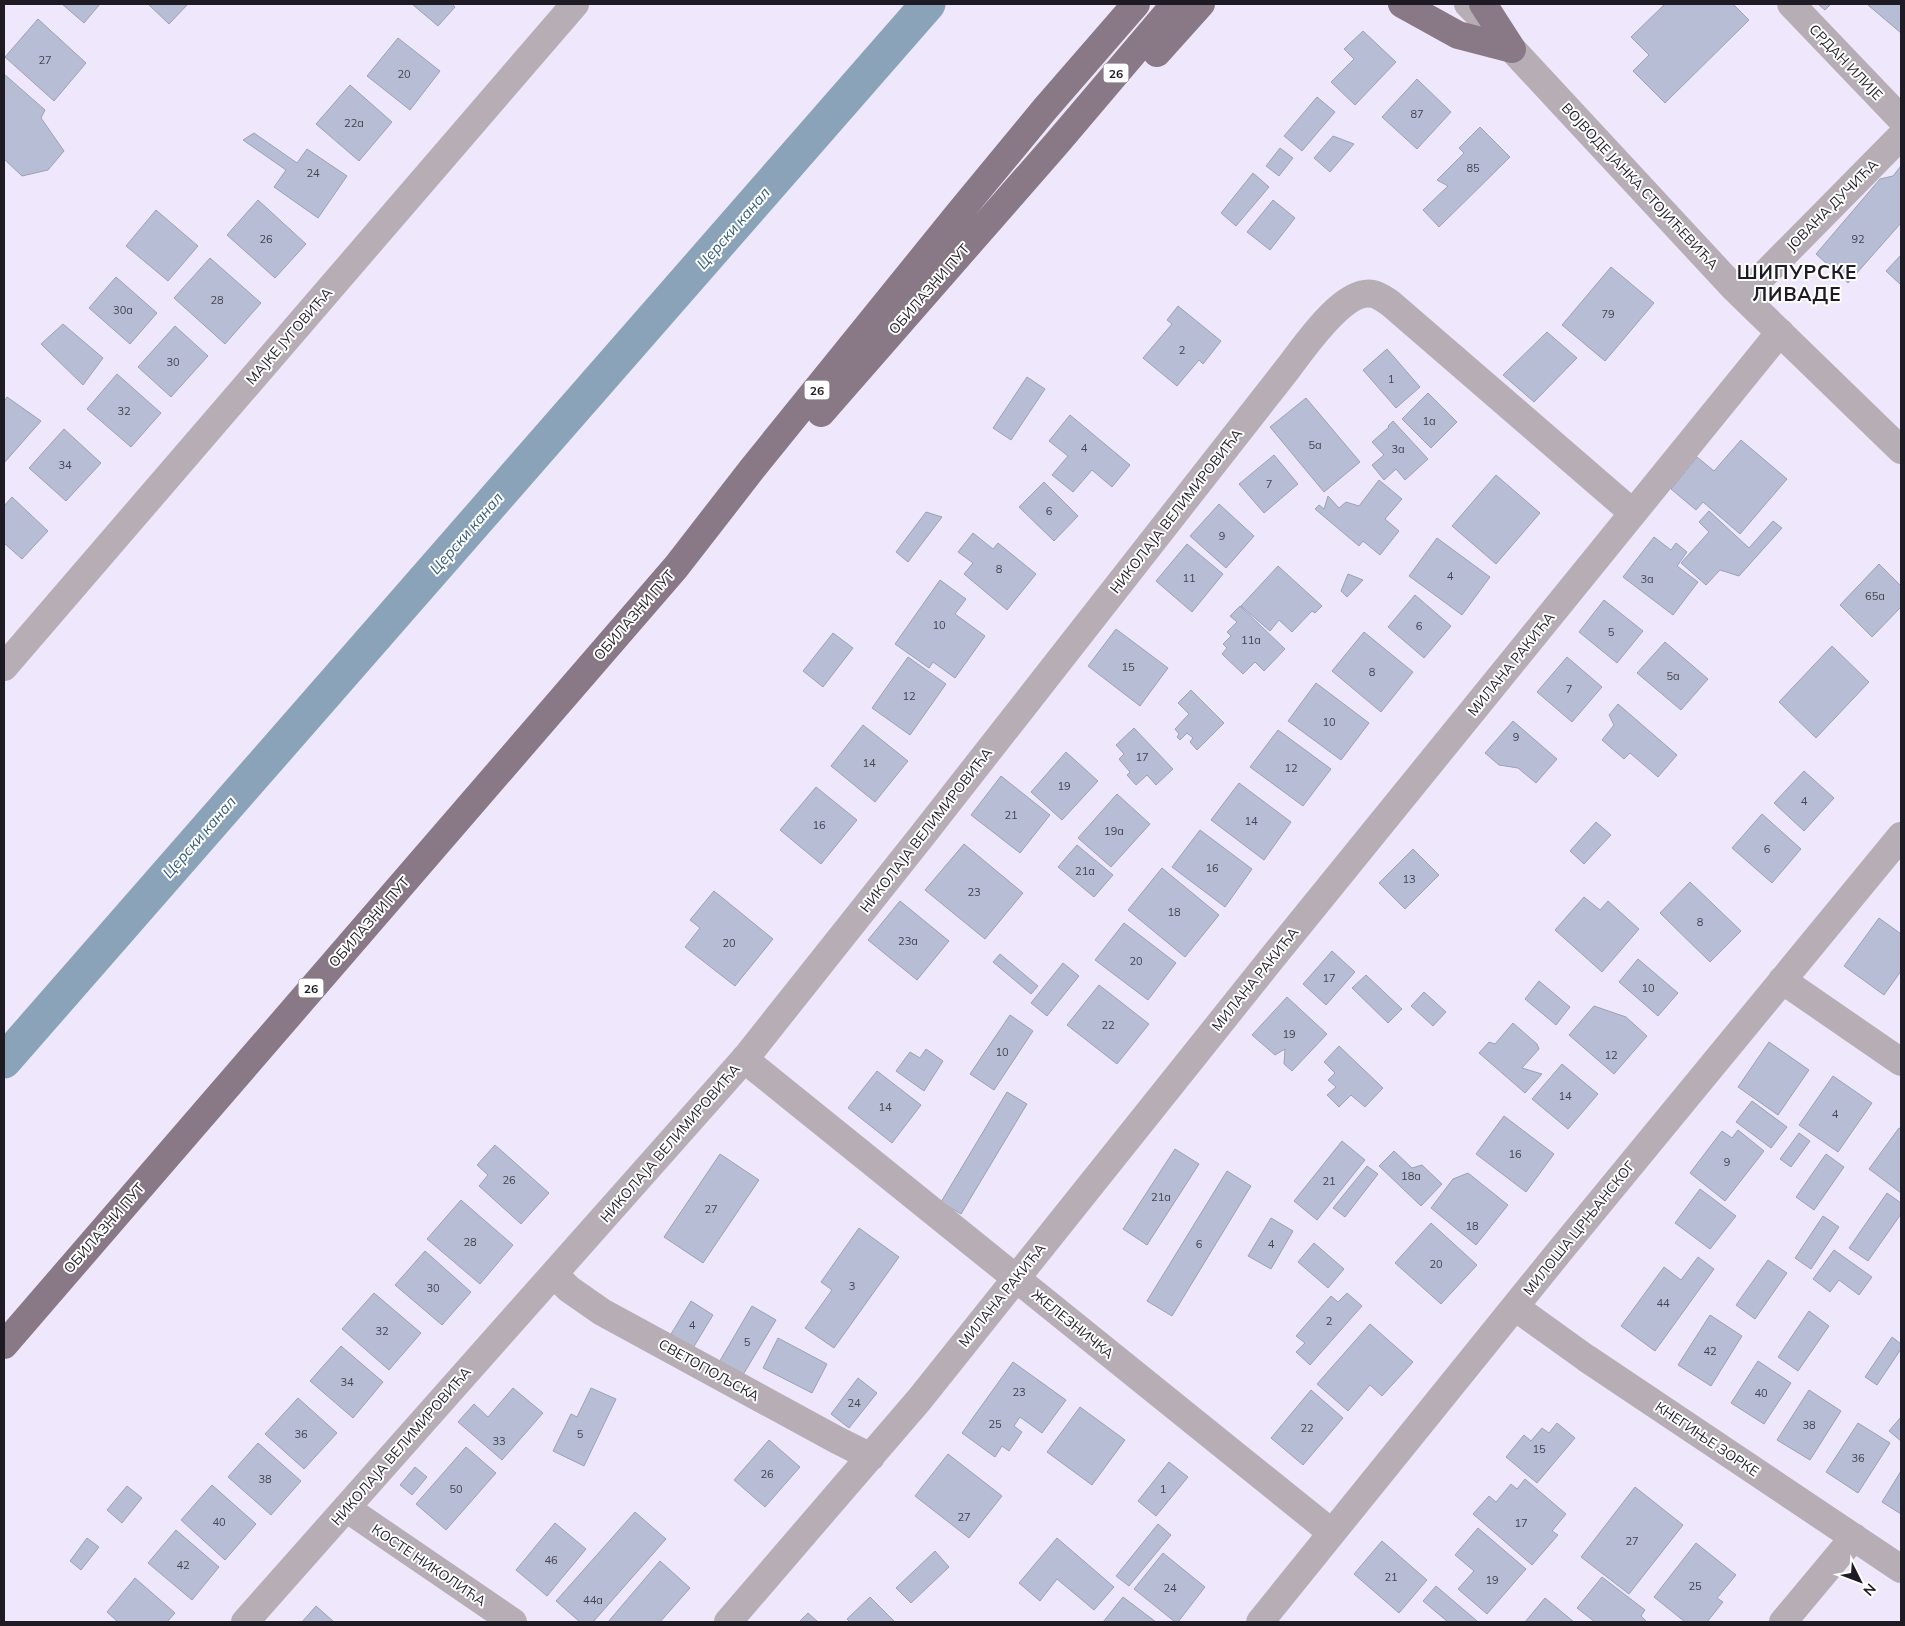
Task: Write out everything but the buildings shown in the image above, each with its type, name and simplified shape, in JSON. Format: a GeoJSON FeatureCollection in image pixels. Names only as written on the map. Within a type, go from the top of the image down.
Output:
{"type":"FeatureCollection","features":[{"type":"Feature","properties":{"kind":"main road","name":"ОБИЛАЗНИ ПУТ"},"geometry":{"type":"LineString","coordinates":[[4,1345],[676,567],[752,469],[959,213],[1044,110],[1136,4]]}},
{"type":"Feature","properties":{"kind":"main road","name":"ОБИЛАЗНИ ПУТ"},"geometry":{"type":"LineString","coordinates":[[676,567],[764,476],[847,384],[1175,4]]}},
{"type":"Feature","properties":{"kind":"main road"},"geometry":{"type":"LineString","coordinates":[[938,279],[974,258],[1201,4]]}},
{"type":"Feature","properties":{"kind":"main road"},"geometry":{"type":"LineString","coordinates":[[1402,4],[1458,35],[1512,49]]}},
{"type":"Feature","properties":{"kind":"main road"},"geometry":{"type":"LineString","coordinates":[[1483,4],[1512,49]]}},
{"type":"Feature","properties":{"kind":"street","name":"МАЈКЕ ЈУГОВИЋА"},"geometry":{"type":"LineString","coordinates":[[4,667],[574,4]]}},
{"type":"Feature","properties":{"kind":"street","name":"ВОЈВОДЕ ЈАНКА СТОЈИЋЕВИЋА"},"geometry":{"type":"LineString","coordinates":[[1468,4],[1743,296],[1901,450]]}},
{"type":"Feature","properties":{"kind":"street","name":"СРДАН ИЛИЈЕ"},"geometry":{"type":"LineString","coordinates":[[1791,4],[1901,119]]}},
{"type":"Feature","properties":{"kind":"street","name":"ЈОВАНА ДУЧИЋА"},"geometry":{"type":"LineString","coordinates":[[1743,296],[1901,136]]}},
{"type":"Feature","properties":{"kind":"street","name":"НИКОЛАЈА ВЕЛИМИРОВИЋА"},"geometry":{"type":"LineString","coordinates":[[245,1622],[744,1059],[921,837],[1325,322],[1356,295],[1373,294],[1390,303],[1634,513]]}},
{"type":"Feature","properties":{"kind":"street","name":"МИЛАНА РАКИЋА"},"geometry":{"type":"LineString","coordinates":[[728,1622],[871,1457],[1268,963],[1780,332]]}},
{"type":"Feature","properties":{"kind":"street","name":"МИЛОША ЦРЊАНСКОГ"},"geometry":{"type":"LineString","coordinates":[[1260,1622],[1901,836]]}},
{"type":"Feature","properties":{"kind":"street"},"geometry":{"type":"LineString","coordinates":[[1782,980],[1901,1062]]}},
{"type":"Feature","properties":{"kind":"street","name":"ЖЕЛЕЗНИЧКА"},"geometry":{"type":"LineString","coordinates":[[744,1059],[1332,1533]]}},
{"type":"Feature","properties":{"kind":"street","name":"СВЕТОПОЉСКА"},"geometry":{"type":"LineString","coordinates":[[554,1274],[569,1289],[602,1312],[871,1457]]}},
{"type":"Feature","properties":{"kind":"street","name":"КНЕГИЊЕ ЗОРКЕ"},"geometry":{"type":"LineString","coordinates":[[1515,1307],[1594,1363],[1901,1570]]}},
{"type":"Feature","properties":{"kind":"street","name":"КОСТЕ НИКОЛИЋА"},"geometry":{"type":"LineString","coordinates":[[346,1508],[513,1622]]}},
{"type":"Feature","properties":{"kind":"street"},"geometry":{"type":"LineString","coordinates":[[1783,1622],[1854,1537]]}},
{"type":"Feature","properties":{"kind":"waterway","name":"Церски канал"},"geometry":{"type":"LineString","coordinates":[[4,1061],[928,4]]}},
{"type":"Feature","properties":{"kind":"district","name":"ШИПУРСКЕ ЛИВАДЕ"},"geometry":{"type":"Point","coordinates":[1797,283]}}]}
